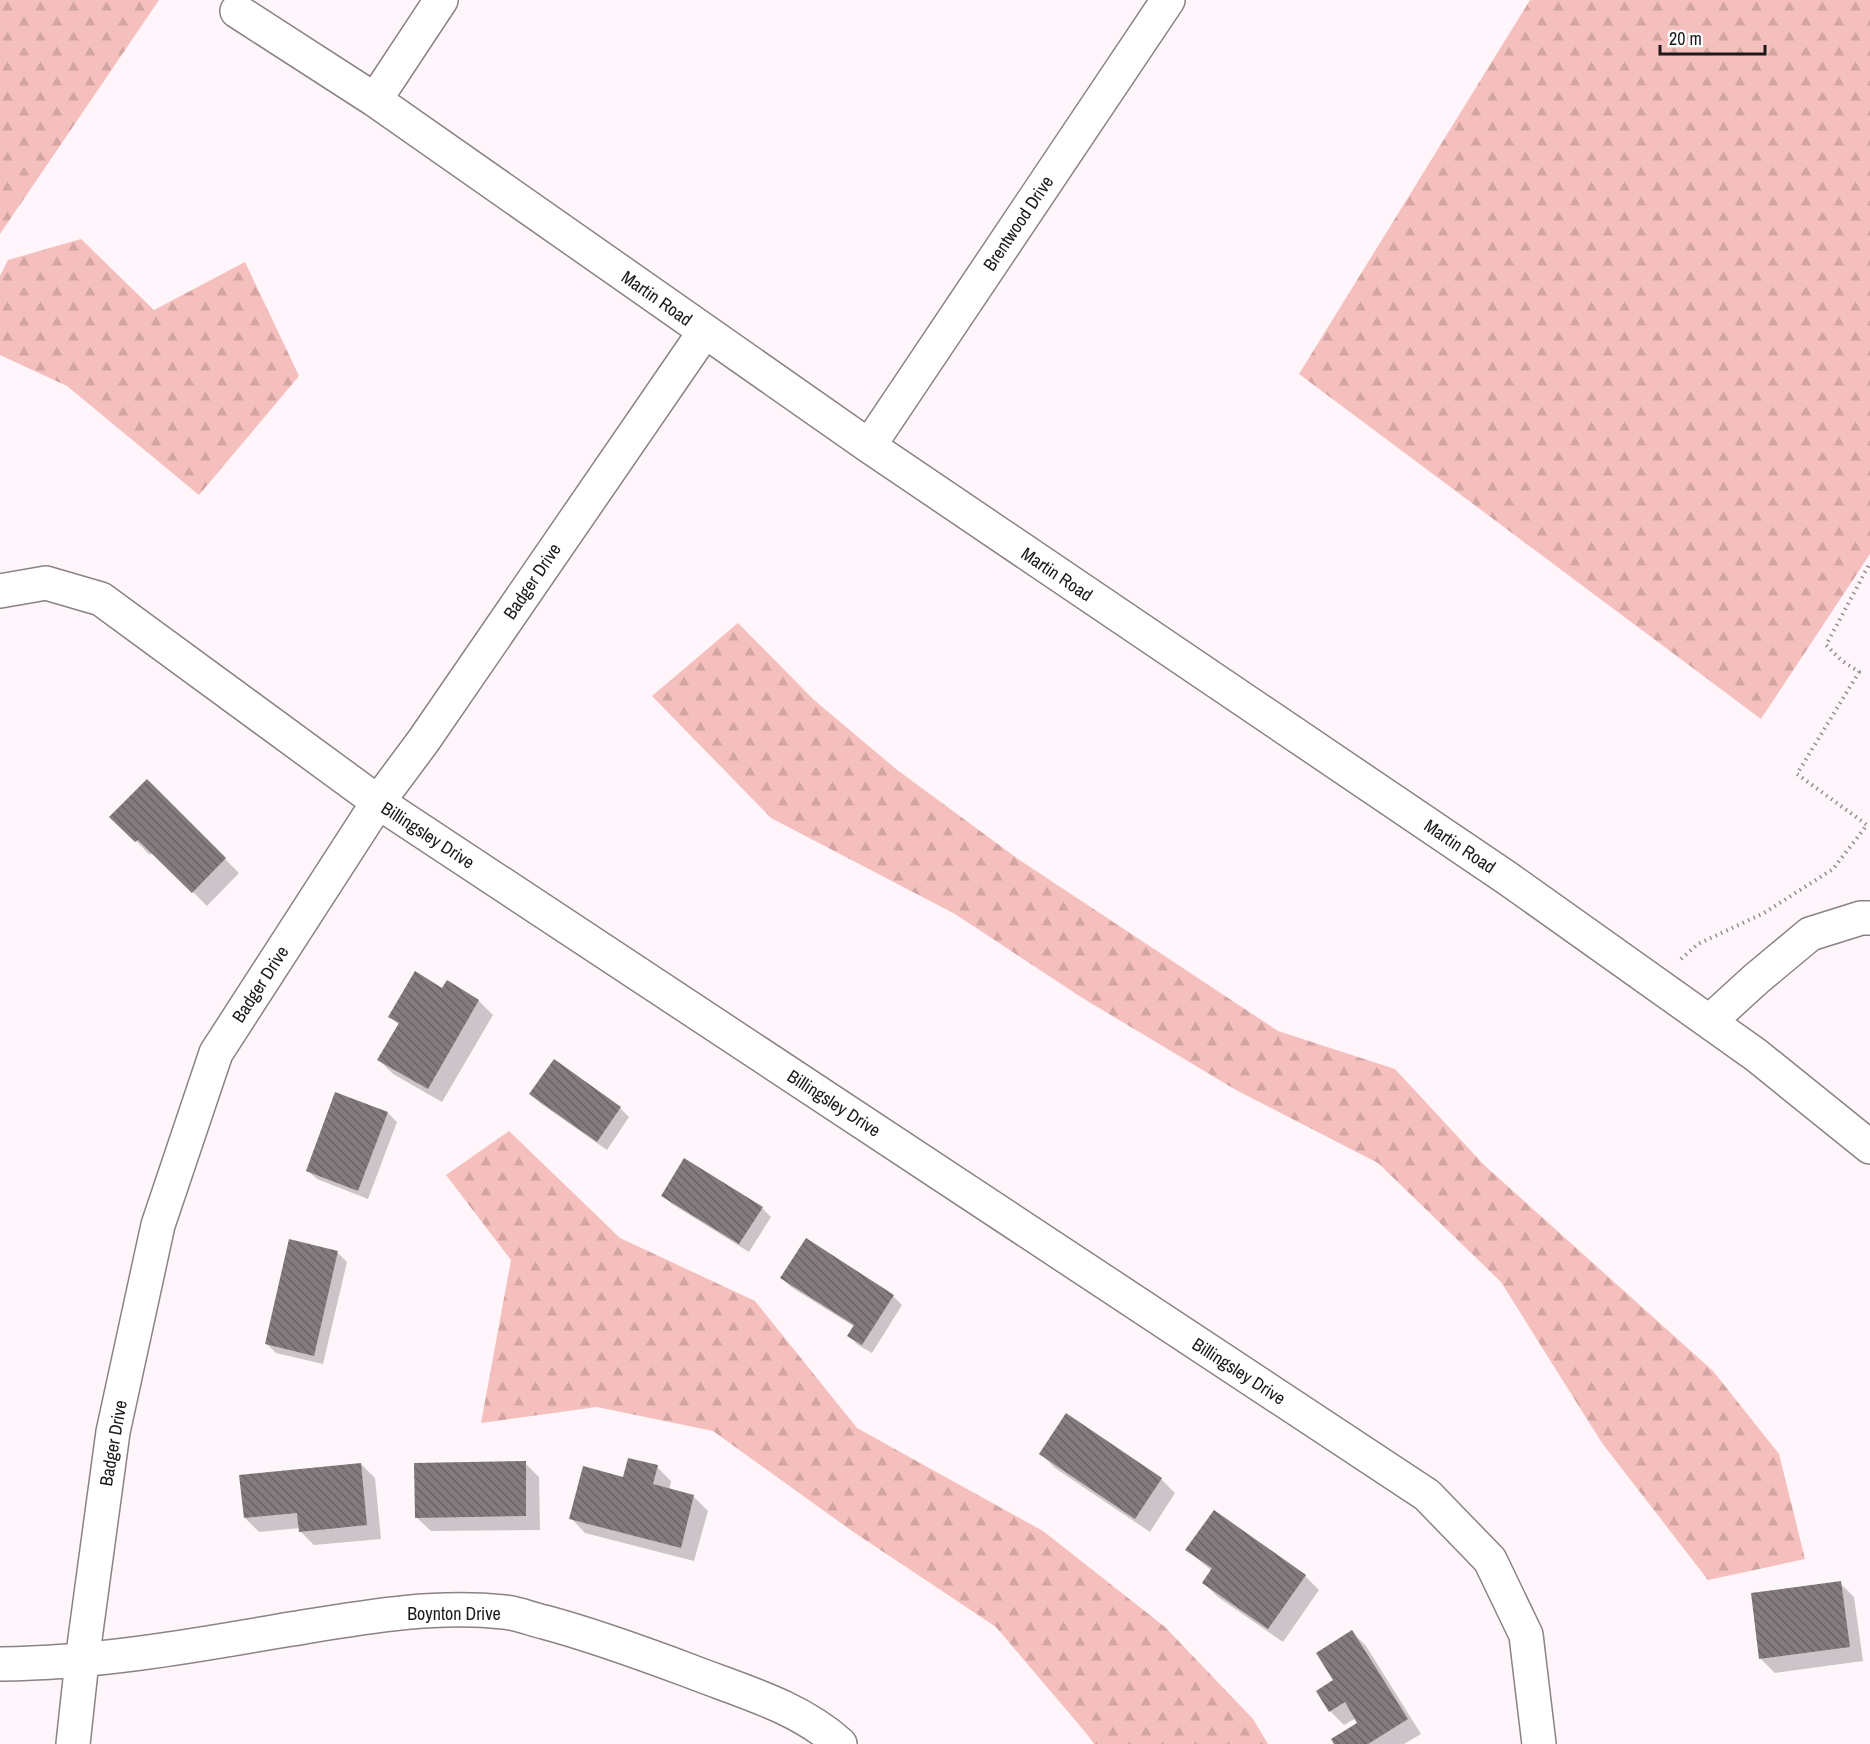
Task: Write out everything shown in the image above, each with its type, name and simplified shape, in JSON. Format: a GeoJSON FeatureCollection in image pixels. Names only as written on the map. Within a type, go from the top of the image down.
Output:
{"type":"FeatureCollection","features":[{"type":"Feature","properties":{"kind":"street"},"geometry":{"type":"LineString","coordinates":[[375,100],[441,0]]}},
{"type":"Feature","properties":{"kind":"street","name":"Brentwood Drive"},"geometry":{"type":"LineString","coordinates":[[869,446],[1168,0]]}},
{"type":"Feature","properties":{"kind":"street","name":"Martin Road"},"geometry":{"type":"LineString","coordinates":[[237,11],[375,100],[869,446],[1497,871],[1756,1055],[1870,1147]]}},
{"type":"Feature","properties":{"kind":"street","name":"Badger Drive"},"geometry":{"type":"LineString","coordinates":[[73,1744],[81,1661],[113,1432],[158,1225],[216,1053],[378,802],[705,331]]}},
{"type":"Feature","properties":{"kind":"street","name":"Billingsley Drive"},"geometry":{"type":"LineString","coordinates":[[0,591],[46,583],[101,599],[378,802],[1427,1495],[1490,1560],[1526,1635],[1539,1744]]}},
{"type":"Feature","properties":{"kind":"street"},"geometry":{"type":"LineString","coordinates":[[1710,1021],[1810,934],[1862,918],[1870,918]]}},
{"type":"Feature","properties":{"kind":"street","name":"Boynton Drive"},"geometry":{"type":"LineString","coordinates":[[81,1661],[241,1638],[390,1613],[448,1609],[506,1612],[568,1628],[662,1660],[785,1708],[829,1734],[840,1744]]}},
{"type":"Feature","properties":{"kind":"street"},"geometry":{"type":"LineString","coordinates":[[0,1664],[81,1661]]}},
{"type":"Feature","properties":{"kind":"path"},"geometry":{"type":"LineString","coordinates":[[1659,986],[1673,966],[1698,944],[1764,913],[1833,869],[1867,825],[1797,774],[1859,672],[1841,660],[1826,645],[1870,563]]}},
{"type":"Feature","properties":{"kind":"green space"},"geometry":{"type":"Polygon","coordinates":[[[0,0],[159,0],[0,234],[0,0]]]}},
{"type":"Feature","properties":{"kind":"green space"},"geometry":{"type":"Polygon","coordinates":[[[1530,0],[1870,0],[1870,554],[1761,719],[1299,374],[1530,0]]]}},
{"type":"Feature","properties":{"kind":"green space"},"geometry":{"type":"Polygon","coordinates":[[[81,239],[154,310],[245,262],[299,376],[199,495],[67,386],[0,355],[0,276],[8,260],[81,239]]]}},
{"type":"Feature","properties":{"kind":"green space"},"geometry":{"type":"Polygon","coordinates":[[[738,623],[814,700],[896,769],[1018,859],[1278,1031],[1395,1069],[1484,1165],[1713,1371],[1779,1454],[1805,1559],[1708,1580],[1602,1443],[1501,1282],[1378,1163],[1236,1090],[1084,999],[955,914],[771,818],[652,696],[738,623]]]}},
{"type":"Feature","properties":{"kind":"green space"},"geometry":{"type":"Polygon","coordinates":[[[509,1131],[620,1238],[755,1301],[857,1428],[1043,1531],[1165,1627],[1253,1719],[1268,1744],[1094,1744],[996,1627],[852,1531],[713,1431],[597,1407],[481,1423],[511,1260],[446,1175],[509,1131]]]}},
{"type":"Feature","properties":{"kind":"building"},"geometry":{"type":"Polygon","coordinates":[[[147,779],[226,858],[192,893],[138,840],[135,842],[109,817],[147,779]]]}},
{"type":"Feature","properties":{"kind":"building"},"geometry":{"type":"Polygon","coordinates":[[[415,971],[442,988],[447,980],[479,1000],[428,1089],[377,1060],[399,1023],[388,1017],[415,971]]]}},
{"type":"Feature","properties":{"kind":"building"},"geometry":{"type":"Polygon","coordinates":[[[554,1059],[621,1107],[597,1142],[529,1094],[554,1059]]]}},
{"type":"Feature","properties":{"kind":"building"},"geometry":{"type":"Polygon","coordinates":[[[335,1092],[388,1112],[358,1191],[306,1171],[335,1092]]]}},
{"type":"Feature","properties":{"kind":"building"},"geometry":{"type":"Polygon","coordinates":[[[684,1158],[763,1207],[739,1244],[661,1196],[684,1158]]]}},
{"type":"Feature","properties":{"kind":"building"},"geometry":{"type":"Polygon","coordinates":[[[806,1238],[894,1295],[862,1345],[847,1336],[854,1325],[780,1278],[806,1238]]]}},
{"type":"Feature","properties":{"kind":"building"},"geometry":{"type":"Polygon","coordinates":[[[289,1239],[338,1251],[314,1356],[265,1344],[289,1239]]]}},
{"type":"Feature","properties":{"kind":"building"},"geometry":{"type":"Polygon","coordinates":[[[1066,1413],[1162,1478],[1135,1519],[1039,1454],[1066,1413]]]}},
{"type":"Feature","properties":{"kind":"building"},"geometry":{"type":"Polygon","coordinates":[[[628,1458],[658,1465],[653,1484],[694,1495],[681,1548],[569,1519],[583,1466],[623,1477],[628,1458]]]}},
{"type":"Feature","properties":{"kind":"building"},"geometry":{"type":"Polygon","coordinates":[[[526,1461],[526,1516],[415,1518],[414,1463],[526,1461]]]}},
{"type":"Feature","properties":{"kind":"building"},"geometry":{"type":"Polygon","coordinates":[[[361,1463],[367,1525],[299,1532],[297,1513],[244,1518],[239,1475],[361,1463]]]}},
{"type":"Feature","properties":{"kind":"building"},"geometry":{"type":"Polygon","coordinates":[[[1214,1510],[1306,1575],[1268,1629],[1202,1583],[1212,1568],[1185,1550],[1214,1510]]]}},
{"type":"Feature","properties":{"kind":"building"},"geometry":{"type":"Polygon","coordinates":[[[1841,1581],[1850,1647],[1759,1659],[1751,1593],[1841,1581]]]}},
{"type":"Feature","properties":{"kind":"building"},"geometry":{"type":"Polygon","coordinates":[[[1352,1630],[1408,1719],[1368,1744],[1334,1744],[1331,1739],[1357,1723],[1345,1702],[1329,1712],[1316,1691],[1333,1680],[1316,1653],[1352,1630]]]}}]}
